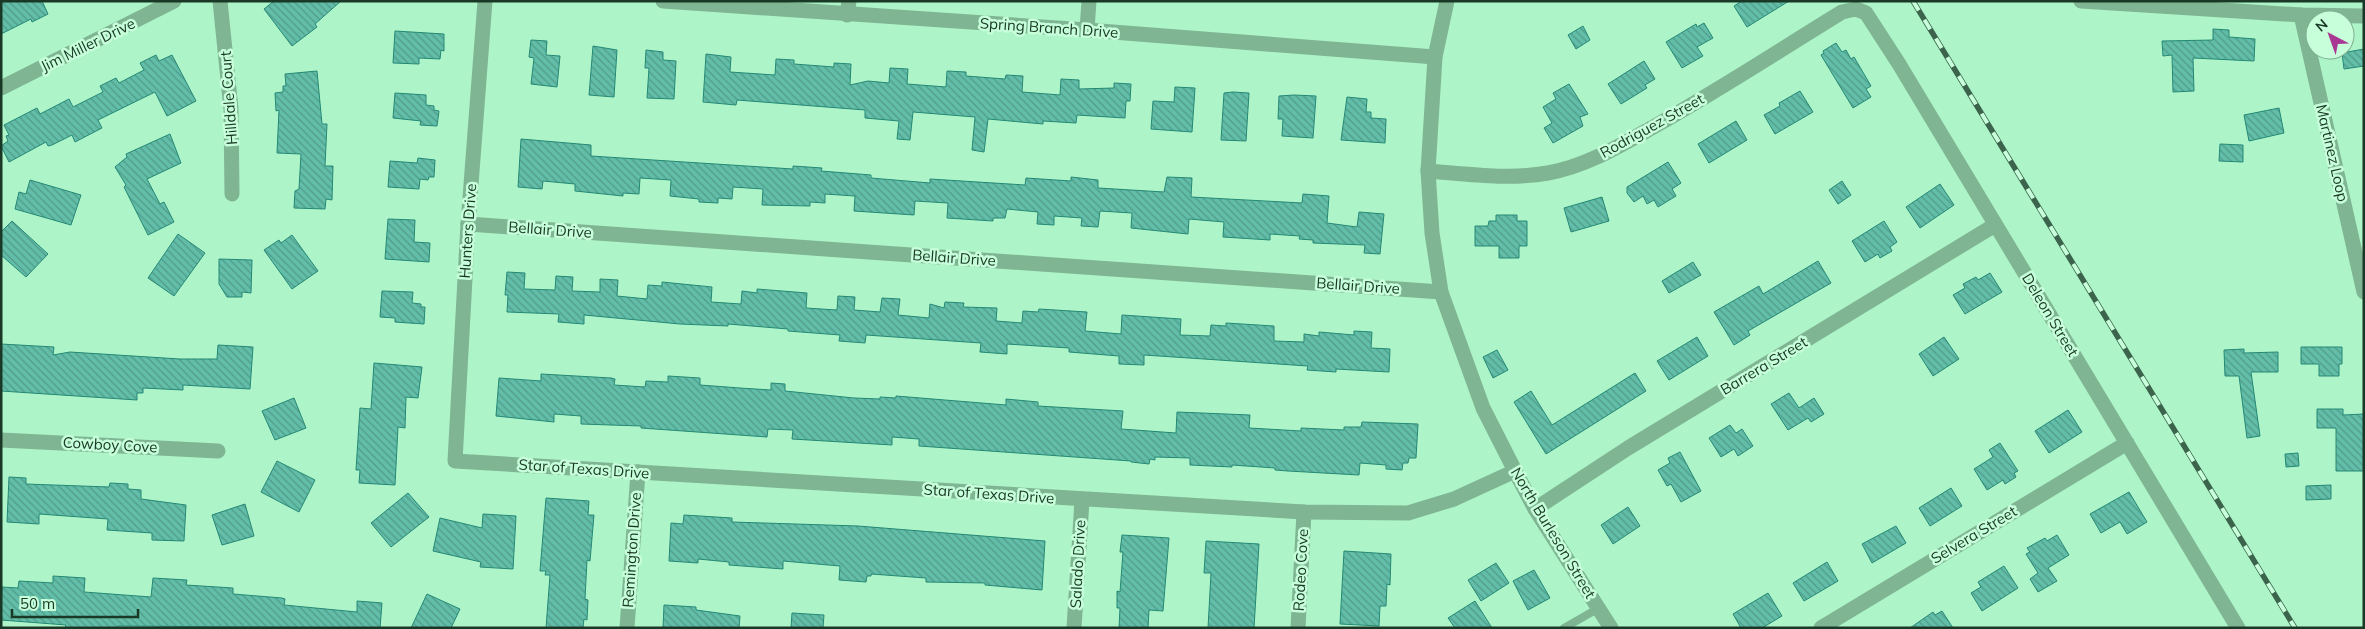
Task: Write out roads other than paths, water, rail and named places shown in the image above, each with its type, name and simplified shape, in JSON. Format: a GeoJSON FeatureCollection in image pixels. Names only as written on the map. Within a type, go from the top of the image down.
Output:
{"type":"FeatureCollection","features":[{"type":"Feature","properties":{"kind":"street","name":"Jim Miller Drive"},"geometry":{"type":"LineString","coordinates":[[1,88],[174,1]]}},
{"type":"Feature","properties":{"kind":"street","name":"Hilldale Court"},"geometry":{"type":"LineString","coordinates":[[220,1],[231,109],[232,194]]}},
{"type":"Feature","properties":{"kind":"street","name":"Hunters Drive"},"geometry":{"type":"LineString","coordinates":[[455,460],[468,224],[486,1]]}},
{"type":"Feature","properties":{"kind":"street","name":"Spring Branch Drive"},"geometry":{"type":"LineString","coordinates":[[663,1],[848,8],[1087,30],[1435,57]]}},
{"type":"Feature","properties":{"kind":"street"},"geometry":{"type":"LineString","coordinates":[[1087,30],[1089,1]]}},
{"type":"Feature","properties":{"kind":"street","name":"North Burleson Street"},"geometry":{"type":"LineString","coordinates":[[1447,1],[1435,57],[1428,171],[1432,233],[1441,292],[1483,408],[1514,471],[1535,509],[1611,628]]}},
{"type":"Feature","properties":{"kind":"street"},"geometry":{"type":"LineString","coordinates":[[2081,1],[2364,16]]}},
{"type":"Feature","properties":{"kind":"street","name":"Rodriguez Street"},"geometry":{"type":"LineString","coordinates":[[1428,171],[1524,176],[1548,173],[1575,166],[1608,152],[1685,109],[1842,12],[1856,9]]}},
{"type":"Feature","properties":{"kind":"street","name":"Deleon Street"},"geometry":{"type":"LineString","coordinates":[[1856,9],[1866,13],[1899,64],[2238,628]]}},
{"type":"Feature","properties":{"kind":"street","name":"Martinez Loop"},"geometry":{"type":"LineString","coordinates":[[2301,14],[2364,292]]}},
{"type":"Feature","properties":{"kind":"street","name":"Bellair Drive"},"geometry":{"type":"LineString","coordinates":[[468,224],[1441,292]]}},
{"type":"Feature","properties":{"kind":"street","name":"Barrera Street"},"geometry":{"type":"LineString","coordinates":[[1535,509],[1637,443],[1996,226]]}},
{"type":"Feature","properties":{"kind":"street","name":"Cowboy Cove"},"geometry":{"type":"LineString","coordinates":[[1,440],[218,451]]}},
{"type":"Feature","properties":{"kind":"street","name":"Selvera Street"},"geometry":{"type":"LineString","coordinates":[[1821,628],[2127,443]]}},
{"type":"Feature","properties":{"kind":"street","name":"Star of Texas Drive"},"geometry":{"type":"LineString","coordinates":[[455,460],[1082,500],[1304,512],[1408,513],[1454,498],[1514,471]]}},
{"type":"Feature","properties":{"kind":"street","name":"Remington Drive"},"geometry":{"type":"LineString","coordinates":[[627,628],[638,472]]}},
{"type":"Feature","properties":{"kind":"street","name":"Salado Drive"},"geometry":{"type":"LineString","coordinates":[[1074,628],[1082,500]]}},
{"type":"Feature","properties":{"kind":"street","name":"Rodeo Cove"},"geometry":{"type":"LineString","coordinates":[[1298,628],[1304,512]]}},
{"type":"Feature","properties":{"kind":"lane"},"geometry":{"type":"LineString","coordinates":[[1564,628],[1599,608]]}},
{"type":"Feature","properties":{"kind":"railway"},"geometry":{"type":"LineString","coordinates":[[1913,1],[2295,628]]}}]}
